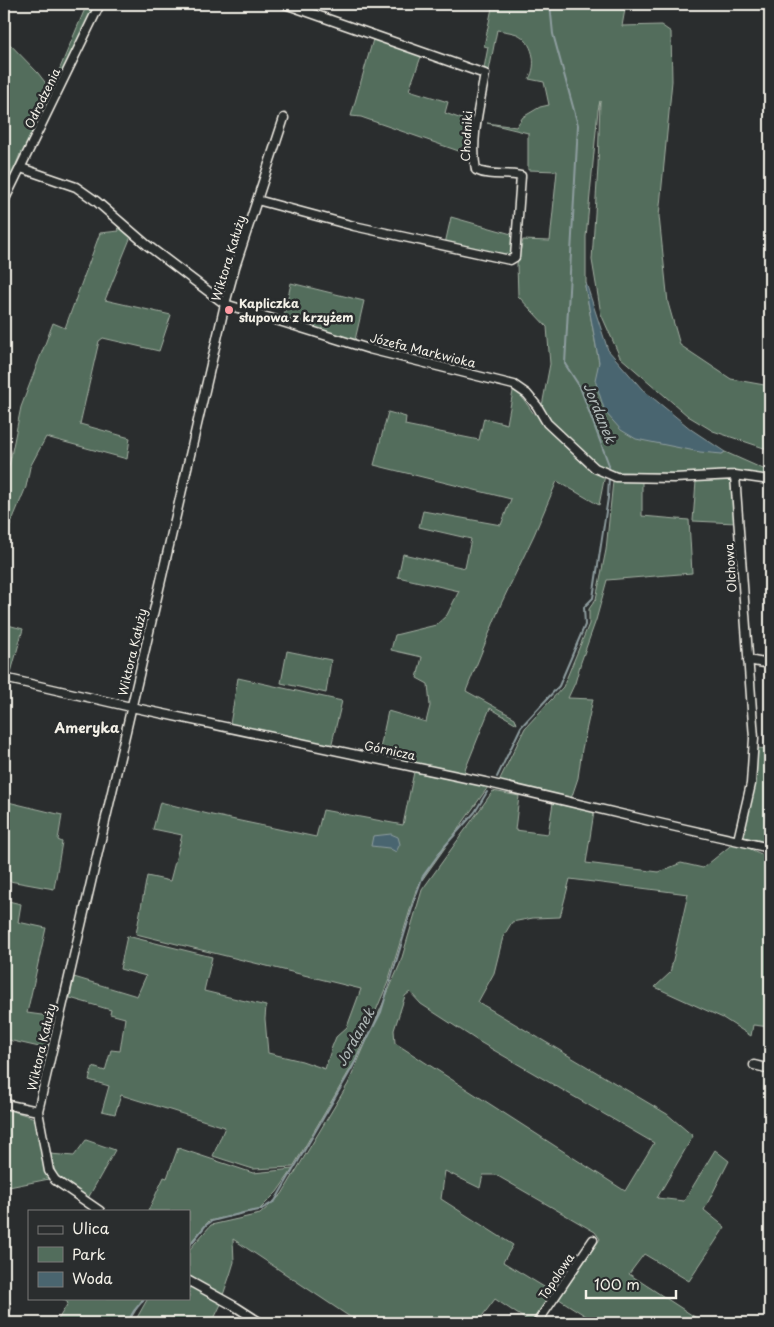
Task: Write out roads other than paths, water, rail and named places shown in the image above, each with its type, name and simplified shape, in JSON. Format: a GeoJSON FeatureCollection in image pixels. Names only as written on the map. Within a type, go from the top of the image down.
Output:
{"type":"FeatureCollection","features":[{"type":"Feature","properties":{"kind":"street","name":"Odrodzenia"},"geometry":{"type":"LineString","coordinates":[[4,201],[100,4]]}},
{"type":"Feature","properties":{"kind":"street","name":"Chodniki"},"geometry":{"type":"LineString","coordinates":[[257,200],[354,226],[510,260],[515,257],[521,176],[516,174],[483,173],[476,170],[476,123],[486,74],[285,4]]}},
{"type":"Feature","properties":{"kind":"street","name":"Wiktora Kałuży"},"geometry":{"type":"LineString","coordinates":[[38,1111],[225,304],[235,267],[284,118]]}},
{"type":"Feature","properties":{"kind":"street","name":"Józefa Markwioka"},"geometry":{"type":"LineString","coordinates":[[21,168],[76,187],[96,201],[147,246],[225,304],[369,349],[514,384],[527,394],[547,423],[595,468],[610,474],[674,478],[735,475],[770,480]]}},
{"type":"Feature","properties":{"kind":"street","name":"Olchowa"},"geometry":{"type":"LineString","coordinates":[[735,475],[754,738],[751,784],[738,840]]}},
{"type":"Feature","properties":{"kind":"street"},"geometry":{"type":"LineString","coordinates":[[748,660],[770,664]]}},
{"type":"Feature","properties":{"kind":"street","name":"Górnicza"},"geometry":{"type":"LineString","coordinates":[[4,678],[484,782],[770,848]]}},
{"type":"Feature","properties":{"kind":"street"},"geometry":{"type":"LineString","coordinates":[[754,1065],[770,1069]]}},
{"type":"Feature","properties":{"kind":"street"},"geometry":{"type":"LineString","coordinates":[[4,1101],[9,1105],[38,1111],[49,1171],[52,1176],[99,1210]]}},
{"type":"Feature","properties":{"kind":"street","name":"Topolowa"},"geometry":{"type":"LineString","coordinates":[[537,1323],[593,1240]]}},
{"type":"Feature","properties":{"kind":"street"},"geometry":{"type":"LineString","coordinates":[[190,1282],[261,1323]]}},
{"type":"Feature","properties":{"kind":"street"},"geometry":{"type":"LineString","coordinates":[[4,1301],[6,1308],[4,1314]]}},
{"type":"Feature","properties":{"kind":"water"},"geometry":{"type":"Polygon","coordinates":[[[586,283],[608,350],[642,389],[692,430],[725,452],[722,454],[700,452],[636,439],[621,430],[605,412],[595,380],[599,362],[586,283]]]}},
{"type":"Feature","properties":{"kind":"water"},"geometry":{"type":"Polygon","coordinates":[[[391,834],[398,837],[400,844],[396,852],[389,848],[371,846],[373,836],[391,834]]]}},
{"type":"Feature","properties":{"kind":"waterway","name":"Jordanek"},"geometry":{"type":"LineString","coordinates":[[550,4],[553,34],[578,125],[565,364],[580,387],[609,465],[609,472]]}},
{"type":"Feature","properties":{"kind":"waterway","name":"Jordanek"},"geometry":{"type":"LineString","coordinates":[[497,777],[521,727],[559,686],[585,625],[584,607],[593,598],[608,498],[609,477]]}},
{"type":"Feature","properties":{"kind":"waterway","name":"Jordanek"},"geometry":{"type":"LineString","coordinates":[[190,1245],[206,1225],[212,1221],[260,1210],[275,1201],[351,1070],[381,1012],[423,876],[444,847],[475,812],[487,792]]}},
{"type":"Feature","properties":{"kind":"waterway","name":"Jordanek"},"geometry":{"type":"LineString","coordinates":[[127,1323],[143,1300]]}},
{"type":"Feature","properties":{"kind":"place","name":"Kapliczka słupowa z krzyżem"},"geometry":{"type":"Point","coordinates":[229,310]}},
{"type":"Feature","properties":{"kind":"district","name":"Ameryka"},"geometry":{"type":"Point","coordinates":[87,727]}}]}
